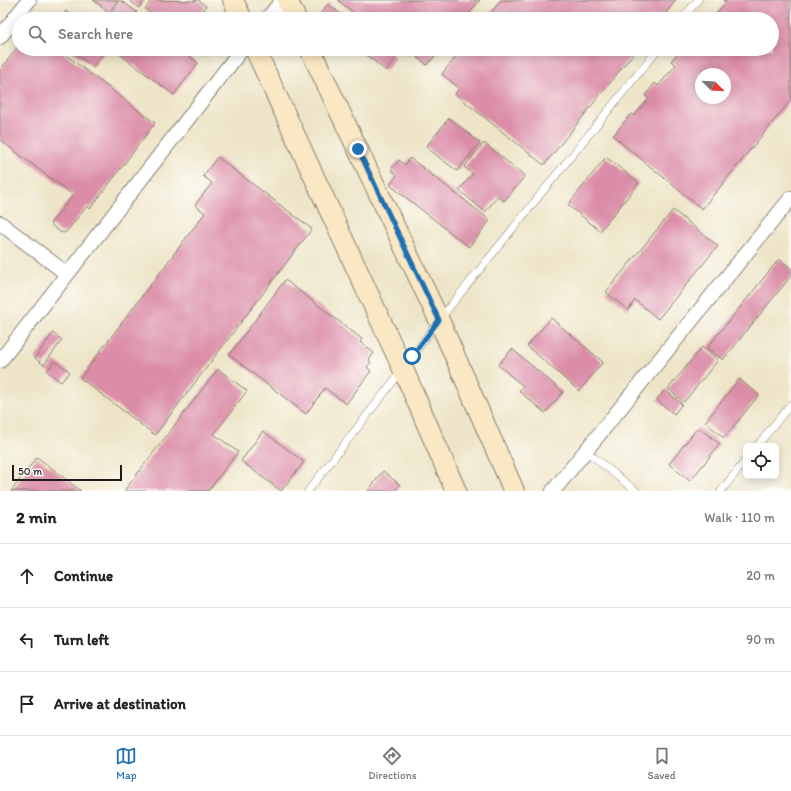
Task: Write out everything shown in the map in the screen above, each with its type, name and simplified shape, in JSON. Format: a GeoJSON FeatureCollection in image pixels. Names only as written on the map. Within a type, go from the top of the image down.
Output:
{"type":"FeatureCollection","features":[{"type":"Feature","properties":{"kind":"street"},"geometry":{"type":"LineString","coordinates":[[20,12],[29,0]]}},
{"type":"Feature","properties":{"kind":"street"},"geometry":{"type":"LineString","coordinates":[[233,0],[239,12]]}},
{"type":"Feature","properties":{"kind":"street"},"geometry":{"type":"LineString","coordinates":[[273,12],[283,0]]}},
{"type":"Feature","properties":{"kind":"street"},"geometry":{"type":"LineString","coordinates":[[287,0],[293,12]]}},
{"type":"Feature","properties":{"kind":"street"},"geometry":{"type":"LineString","coordinates":[[0,38],[12,22]]}},
{"type":"Feature","properties":{"kind":"street"},"geometry":{"type":"LineString","coordinates":[[0,361],[237,56]]}},
{"type":"Feature","properties":{"kind":"street"},"geometry":{"type":"LineString","coordinates":[[258,56],[403,369],[456,491]]}},
{"type":"Feature","properties":{"kind":"street"},"geometry":{"type":"LineString","coordinates":[[313,56],[439,320],[514,491]]}},
{"type":"Feature","properties":{"kind":"street"},"geometry":{"type":"LineString","coordinates":[[553,491],[791,198]]}},
{"type":"Feature","properties":{"kind":"street"},"geometry":{"type":"LineString","coordinates":[[0,223],[67,274]]}},
{"type":"Feature","properties":{"kind":"lane"},"geometry":{"type":"LineString","coordinates":[[688,12],[698,0]]}},
{"type":"Feature","properties":{"kind":"lane"},"geometry":{"type":"LineString","coordinates":[[308,491],[403,369],[439,320],[652,56]]}},
{"type":"Feature","properties":{"kind":"lane"},"geometry":{"type":"LineString","coordinates":[[759,443],[791,404]]}},
{"type":"Feature","properties":{"kind":"lane"},"geometry":{"type":"LineString","coordinates":[[586,450],[636,491]]}},
{"type":"Feature","properties":{"kind":"lane"},"geometry":{"type":"LineString","coordinates":[[721,491],[743,464]]}},
{"type":"Feature","properties":{"kind":"building"},"geometry":{"type":"Polygon","coordinates":[[[93,0],[118,0],[109,12],[93,0]]]}},
{"type":"Feature","properties":{"kind":"building"},"geometry":{"type":"Polygon","coordinates":[[[120,0],[137,12],[111,12],[120,0]]]}},
{"type":"Feature","properties":{"kind":"building"},"geometry":{"type":"Polygon","coordinates":[[[129,0],[145,0],[139,8],[129,0]]]}},
{"type":"Feature","properties":{"kind":"building"},"geometry":{"type":"Polygon","coordinates":[[[152,0],[198,0],[206,6],[203,10],[206,12],[149,12],[145,9],[152,0]]]}},
{"type":"Feature","properties":{"kind":"building"},"geometry":{"type":"Polygon","coordinates":[[[338,0],[480,0],[471,12],[353,12],[338,0]]]}},
{"type":"Feature","properties":{"kind":"building"},"geometry":{"type":"Polygon","coordinates":[[[501,0],[676,0],[667,12],[492,12],[501,0]]]}},
{"type":"Feature","properties":{"kind":"building"},"geometry":{"type":"Polygon","coordinates":[[[723,0],[791,0],[791,100],[702,209],[613,136],[631,114],[634,116],[649,98],[645,96],[655,83],[658,86],[676,65],[671,61],[676,56],[779,56],[779,12],[718,12],[726,2],[723,0]]]}},
{"type":"Feature","properties":{"kind":"building"},"geometry":{"type":"Polygon","coordinates":[[[328,4],[338,12],[322,12],[328,4]]]}},
{"type":"Feature","properties":{"kind":"building"},"geometry":{"type":"Polygon","coordinates":[[[12,54],[12,56],[67,56],[155,123],[90,209],[87,206],[64,233],[60,232],[50,224],[73,195],[0,140],[0,70],[12,54]]]}},
{"type":"Feature","properties":{"kind":"building"},"geometry":{"type":"Polygon","coordinates":[[[78,56],[102,56],[93,67],[78,56]]]}},
{"type":"Feature","properties":{"kind":"building"},"geometry":{"type":"Polygon","coordinates":[[[122,56],[189,56],[198,63],[174,95],[122,56]]]}},
{"type":"Feature","properties":{"kind":"building"},"geometry":{"type":"Polygon","coordinates":[[[368,56],[394,56],[396,58],[386,71],[368,56]]]}},
{"type":"Feature","properties":{"kind":"building"},"geometry":{"type":"Polygon","coordinates":[[[416,56],[435,56],[427,65],[416,56]]]}},
{"type":"Feature","properties":{"kind":"building"},"geometry":{"type":"Polygon","coordinates":[[[456,56],[631,56],[544,165],[455,94],[459,88],[442,74],[456,56]]]}},
{"type":"Feature","properties":{"kind":"building"},"geometry":{"type":"Polygon","coordinates":[[[449,118],[480,143],[457,171],[426,147],[449,118]]]}},
{"type":"Feature","properties":{"kind":"building"},"geometry":{"type":"Polygon","coordinates":[[[484,143],[525,176],[504,201],[498,196],[485,212],[459,190],[473,174],[464,167],[484,143]]]}},
{"type":"Feature","properties":{"kind":"building"},"geometry":{"type":"Polygon","coordinates":[[[217,157],[312,229],[155,435],[80,378],[205,213],[195,205],[212,183],[203,176],[217,157]]]}},
{"type":"Feature","properties":{"kind":"building"},"geometry":{"type":"Polygon","coordinates":[[[606,157],[639,183],[600,231],[568,205],[606,157]]]}},
{"type":"Feature","properties":{"kind":"building"},"geometry":{"type":"Polygon","coordinates":[[[410,158],[490,220],[469,247],[390,185],[397,175],[391,170],[399,160],[405,165],[410,158]]]}},
{"type":"Feature","properties":{"kind":"building"},"geometry":{"type":"Polygon","coordinates":[[[673,210],[718,246],[658,319],[635,300],[628,310],[606,292],[673,210]]]}},
{"type":"Feature","properties":{"kind":"building"},"geometry":{"type":"Polygon","coordinates":[[[779,259],[791,268],[791,276],[723,360],[707,348],[779,259]]]}},
{"type":"Feature","properties":{"kind":"building"},"geometry":{"type":"Polygon","coordinates":[[[285,280],[362,339],[360,342],[374,353],[369,360],[371,362],[367,367],[371,371],[346,404],[325,388],[306,414],[229,355],[285,280]]]}},
{"type":"Feature","properties":{"kind":"building"},"geometry":{"type":"Polygon","coordinates":[[[551,318],[603,362],[579,391],[527,346],[551,318]]]}},
{"type":"Feature","properties":{"kind":"building"},"geometry":{"type":"Polygon","coordinates":[[[53,333],[62,340],[44,365],[35,358],[53,333]]]}},
{"type":"Feature","properties":{"kind":"building"},"geometry":{"type":"Polygon","coordinates":[[[702,347],[718,360],[684,402],[668,389],[702,347]]]}},
{"type":"Feature","properties":{"kind":"building"},"geometry":{"type":"Polygon","coordinates":[[[512,349],[563,392],[545,413],[519,391],[523,386],[498,365],[512,349]]]}},
{"type":"Feature","properties":{"kind":"building"},"geometry":{"type":"Polygon","coordinates":[[[55,361],[70,372],[61,382],[47,371],[55,361]]]}},
{"type":"Feature","properties":{"kind":"building"},"geometry":{"type":"Polygon","coordinates":[[[218,369],[247,391],[214,434],[238,452],[208,491],[124,491],[218,369]]]}},
{"type":"Feature","properties":{"kind":"building"},"geometry":{"type":"Polygon","coordinates":[[[739,379],[759,395],[724,438],[705,422],[739,379]]]}},
{"type":"Feature","properties":{"kind":"building"},"geometry":{"type":"Polygon","coordinates":[[[665,390],[682,404],[674,414],[657,400],[665,390]]]}},
{"type":"Feature","properties":{"kind":"building"},"geometry":{"type":"Polygon","coordinates":[[[698,427],[720,444],[690,481],[669,464],[698,427]]]}},
{"type":"Feature","properties":{"kind":"building"},"geometry":{"type":"Polygon","coordinates":[[[263,431],[304,462],[281,491],[241,461],[263,431]]]}},
{"type":"Feature","properties":{"kind":"building"},"geometry":{"type":"Polygon","coordinates":[[[37,457],[81,491],[11,491],[37,457]]]}},
{"type":"Feature","properties":{"kind":"building"},"geometry":{"type":"Polygon","coordinates":[[[383,471],[400,485],[395,491],[368,491],[383,471]]]}},
{"type":"Feature","properties":{"kind":"route"},"geometry":{"type":"LineString","coordinates":[[358,149],[439,320],[412,356]]}}]}
